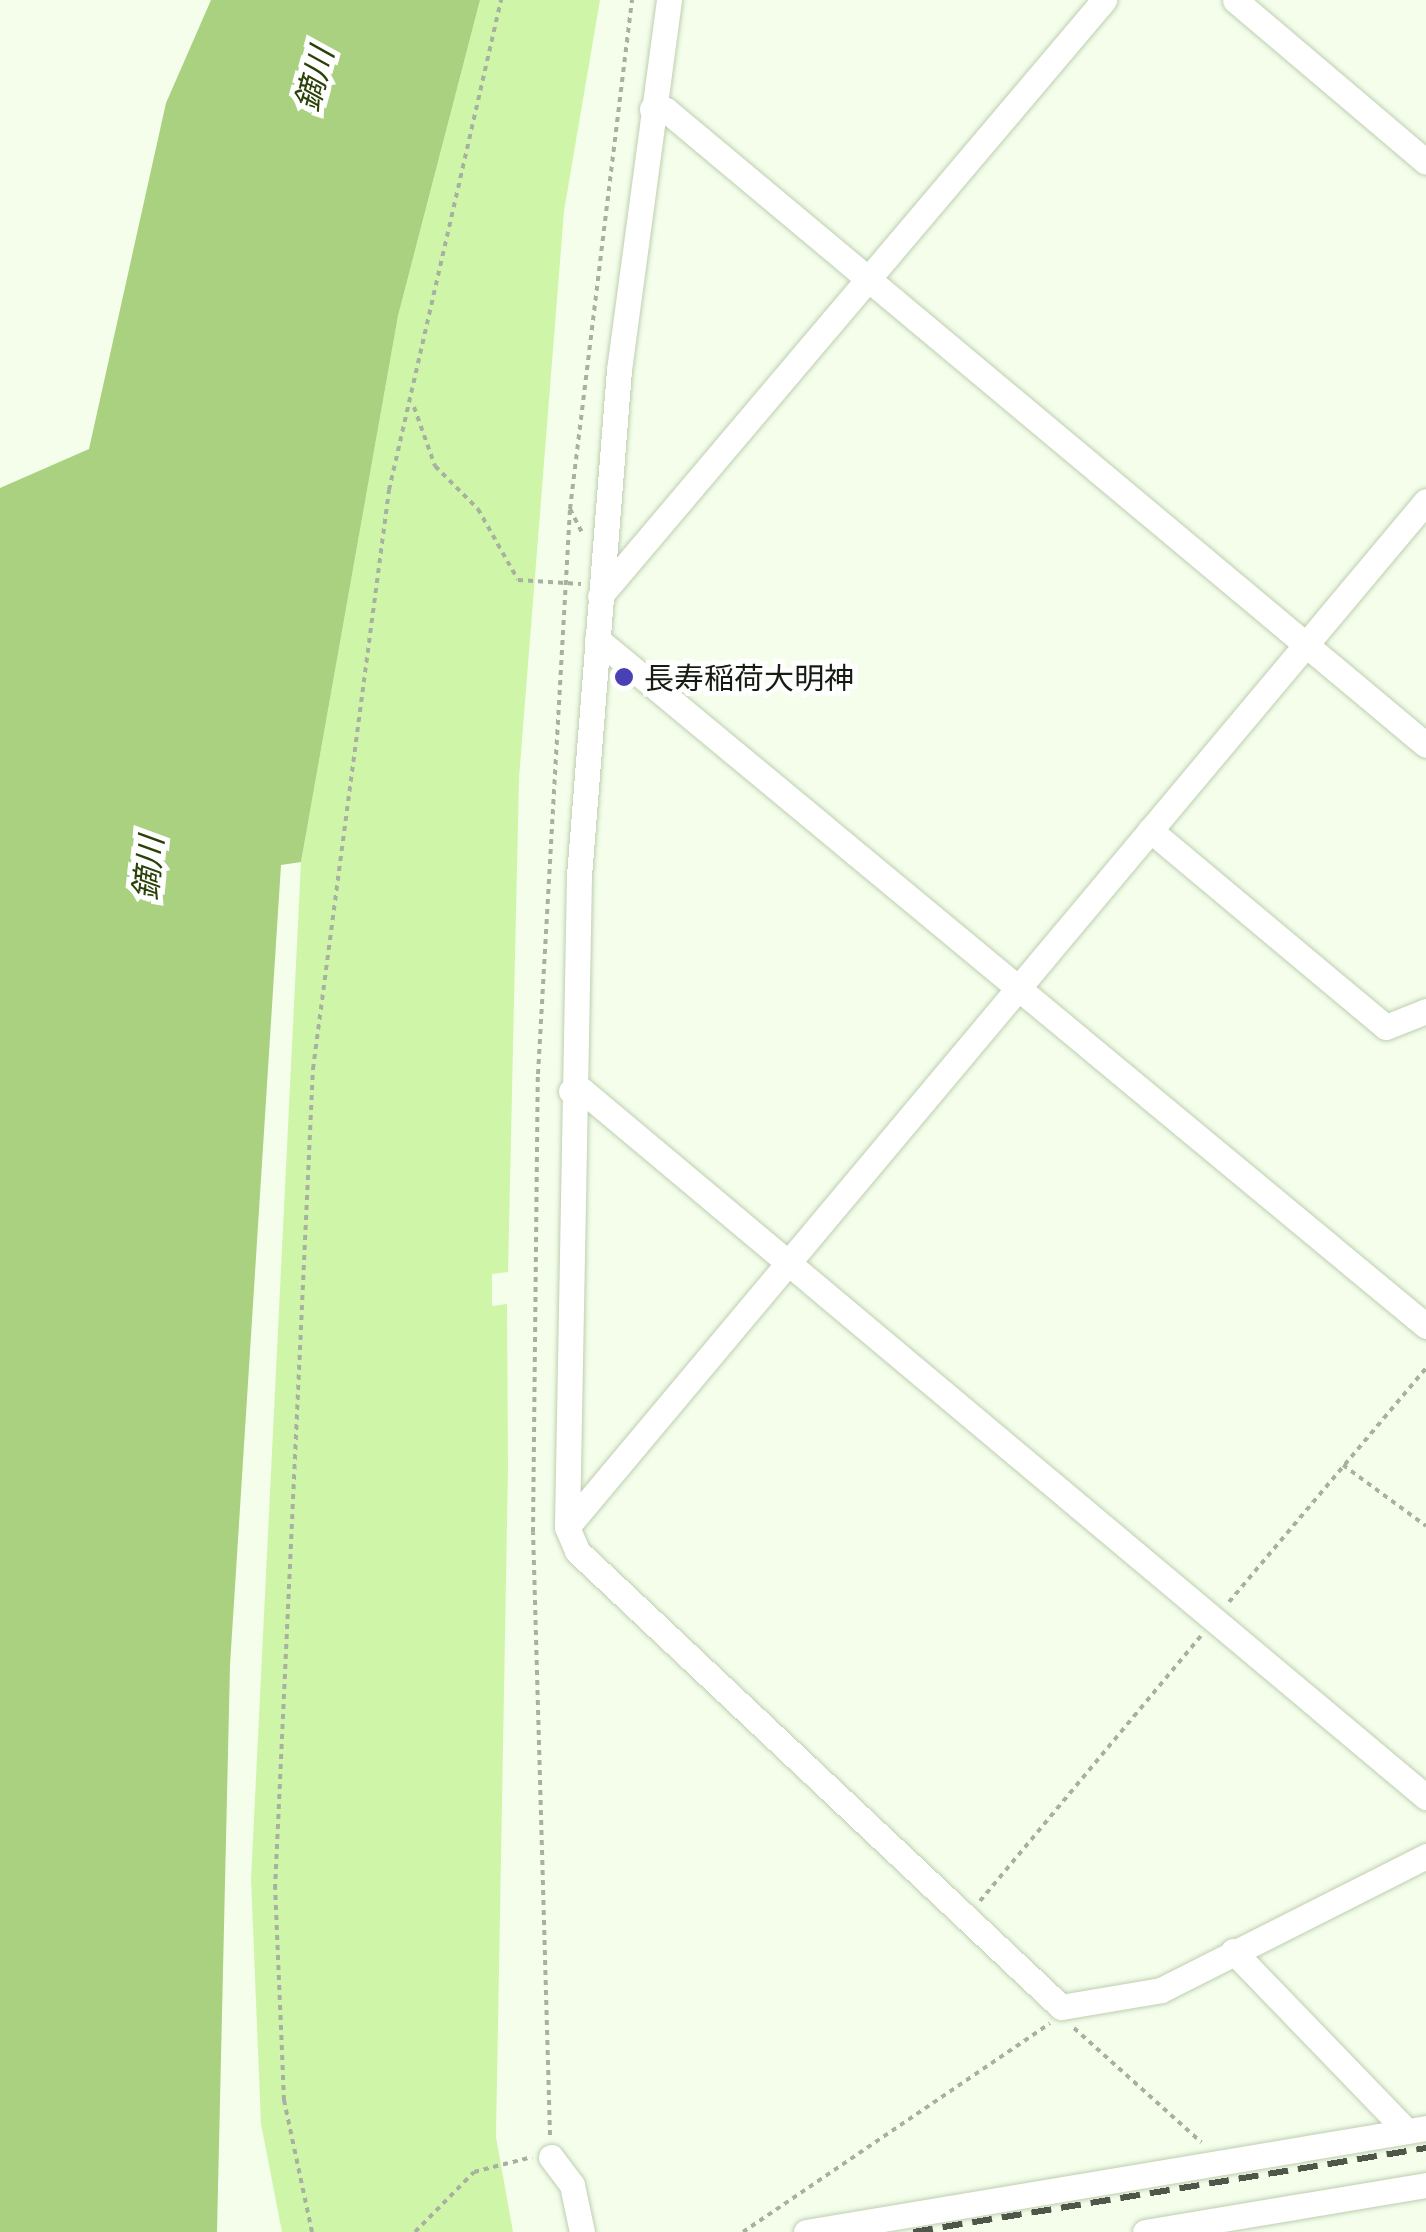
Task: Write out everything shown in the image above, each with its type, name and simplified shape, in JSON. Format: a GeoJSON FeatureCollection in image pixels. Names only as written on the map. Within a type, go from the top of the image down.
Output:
{"type":"FeatureCollection","features":[{"type":"Feature","properties":{"kind":"street"},"geometry":{"type":"LineString","coordinates":[[669,0],[652,109],[597,638],[571,1091],[566,1527],[577,1551],[1064,2008],[1133,2000],[1426,1856]]}},
{"type":"Feature","properties":{"kind":"street"},"geometry":{"type":"LineString","coordinates":[[600,596],[1104,0]]}},
{"type":"Feature","properties":{"kind":"street"},"geometry":{"type":"LineString","coordinates":[[1236,0],[1426,162]]}},
{"type":"Feature","properties":{"kind":"street"},"geometry":{"type":"LineString","coordinates":[[652,109],[666,110],[1426,745]]}},
{"type":"Feature","properties":{"kind":"street"},"geometry":{"type":"LineString","coordinates":[[566,1527],[789,1267],[1426,501]]}},
{"type":"Feature","properties":{"kind":"street"},"geometry":{"type":"LineString","coordinates":[[597,638],[1426,1326]]}},
{"type":"Feature","properties":{"kind":"street"},"geometry":{"type":"LineString","coordinates":[[1150,830],[1386,1027],[1426,1011]]}},
{"type":"Feature","properties":{"kind":"street"},"geometry":{"type":"LineString","coordinates":[[571,1091],[583,1091],[1426,1797]]}},
{"type":"Feature","properties":{"kind":"street"},"geometry":{"type":"LineString","coordinates":[[1233,1951],[1416,2129]]}},
{"type":"Feature","properties":{"kind":"street"},"geometry":{"type":"LineString","coordinates":[[806,2232],[1416,2129]]}},
{"type":"Feature","properties":{"kind":"street"},"geometry":{"type":"LineString","coordinates":[[551,2157],[572,2185],[582,2232]]}},
{"type":"Feature","properties":{"kind":"street"},"geometry":{"type":"LineString","coordinates":[[1145,2232],[1426,2185]]}},
{"type":"Feature","properties":{"kind":"path"},"geometry":{"type":"LineString","coordinates":[[312,2232],[286,2118],[276,2003],[280,1662],[330,909],[389,490],[414,404],[449,195],[501,0]]}},
{"type":"Feature","properties":{"kind":"path"},"geometry":{"type":"LineString","coordinates":[[414,404],[435,466],[478,509],[518,580],[567,582]]}},
{"type":"Feature","properties":{"kind":"path"},"geometry":{"type":"LineString","coordinates":[[967,1916],[1426,1368]]}},
{"type":"Feature","properties":{"kind":"path"},"geometry":{"type":"LineString","coordinates":[[1344,1465],[1426,1526]]}},
{"type":"Feature","properties":{"kind":"path"},"geometry":{"type":"LineString","coordinates":[[743,2232],[1048,2025],[1064,2008],[1075,2029],[1218,2165]]}},
{"type":"Feature","properties":{"kind":"path"},"geometry":{"type":"LineString","coordinates":[[415,2232],[474,2172],[502,2158],[551,2157]]}},
{"type":"Feature","properties":{"kind":"shaded area"},"geometry":{"type":"Polygon","coordinates":[[[480,0],[600,0],[564,211],[519,778],[508,1272],[492,1274],[492,1306],[507,1304],[508,1468],[496,2137],[513,2232],[282,2232],[261,2124],[251,1879],[301,862],[398,316],[480,0]]]}},
{"type":"Feature","properties":{"kind":"water","name":"鏑川"},"geometry":{"type":"Polygon","coordinates":[[[211,0],[480,0],[398,316],[301,862],[281,865],[230,1665],[217,2232],[0,2232],[0,488],[89,449],[166,103],[211,0]]]}},
{"type":"Feature","properties":{"kind":"railway"},"geometry":{"type":"LineString","coordinates":[[913,2232],[1426,2148]]}},
{"type":"Feature","properties":{"kind":"place","name":"長寿稲荷大明神"},"geometry":{"type":"Point","coordinates":[624,677]}}]}
